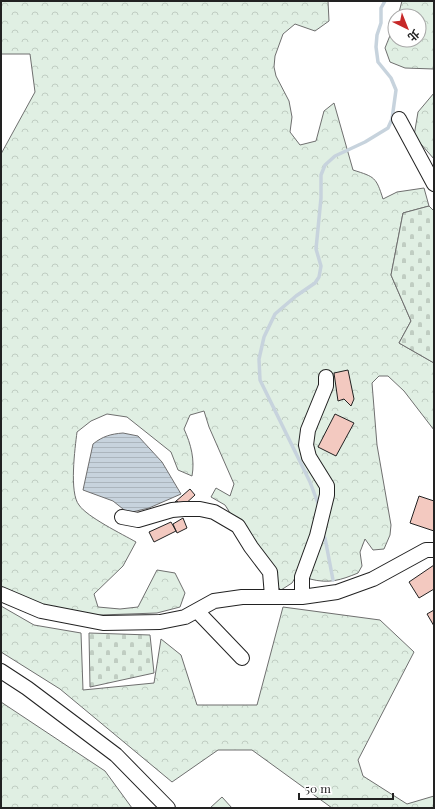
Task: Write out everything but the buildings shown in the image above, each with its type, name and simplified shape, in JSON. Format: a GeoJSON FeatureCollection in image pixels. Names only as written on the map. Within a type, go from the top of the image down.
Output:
{"type":"FeatureCollection","features":[{"type":"Feature","properties":{"kind":"street"},"geometry":{"type":"LineString","coordinates":[[399,119],[434,184]]}},
{"type":"Feature","properties":{"kind":"street"},"geometry":{"type":"LineString","coordinates":[[302,597],[302,577],[317,536],[327,495],[326,486],[309,457],[306,445],[308,430],[326,386],[326,377]]}},
{"type":"Feature","properties":{"kind":"street"},"geometry":{"type":"LineString","coordinates":[[122,517],[138,520],[172,510],[184,509],[200,509],[214,512],[238,526],[270,572],[272,596]]}},
{"type":"Feature","properties":{"kind":"street"},"geometry":{"type":"LineString","coordinates":[[1,594],[41,611],[103,623],[160,622],[185,617],[214,601],[242,597],[302,597],[337,592],[373,579],[426,550],[434,550]]}},
{"type":"Feature","properties":{"kind":"street"},"geometry":{"type":"LineString","coordinates":[[197,611],[242,658]]}},
{"type":"Feature","properties":{"kind":"street"},"geometry":{"type":"LineString","coordinates":[[1,671],[27,688],[116,755],[168,808]]}},
{"type":"Feature","properties":{"kind":"green space"},"geometry":{"type":"Polygon","coordinates":[[[1,1],[328,1],[329,21],[315,31],[295,24],[283,34],[275,56],[274,67],[276,76],[289,101],[292,117],[290,132],[300,145],[316,141],[324,111],[334,103],[353,170],[366,174],[374,179],[383,199],[397,192],[424,188],[429,206],[403,213],[391,275],[411,321],[399,343],[434,363],[434,430],[404,391],[388,376],[379,376],[372,383],[377,445],[391,525],[390,535],[384,549],[373,550],[365,539],[360,552],[362,566],[358,573],[346,578],[329,581],[310,579],[307,571],[309,554],[292,583],[281,590],[276,585],[225,505],[211,497],[216,488],[230,496],[234,484],[209,427],[204,411],[190,415],[184,429],[192,452],[192,476],[178,470],[171,452],[127,417],[107,414],[91,421],[77,432],[73,481],[74,491],[79,505],[89,515],[136,542],[123,566],[94,594],[98,607],[120,609],[138,607],[157,570],[175,573],[185,593],[180,607],[157,613],[100,615],[78,623],[1,597],[1,154],[35,92],[30,54],[1,54],[1,1]]]}},
{"type":"Feature","properties":{"kind":"green space"},"geometry":{"type":"Polygon","coordinates":[[[402,1],[434,1],[434,69],[405,68],[390,62],[385,48],[387,43],[387,48],[427,48],[427,8],[400,8],[402,1]]]}},
{"type":"Feature","properties":{"kind":"green space"},"geometry":{"type":"Polygon","coordinates":[[[434,93],[434,159],[414,136],[418,112],[434,93]]]}},
{"type":"Feature","properties":{"kind":"green space"},"geometry":{"type":"Polygon","coordinates":[[[429,206],[434,211],[434,363],[399,343],[411,321],[391,275],[403,213],[429,206]]]}},
{"type":"Feature","properties":{"kind":"green space"},"geometry":{"type":"Polygon","coordinates":[[[1,606],[34,625],[81,633],[83,690],[154,683],[161,639],[181,655],[197,705],[257,705],[283,607],[380,620],[414,652],[358,760],[363,776],[407,804],[434,796],[434,808],[332,808],[252,750],[218,750],[172,782],[60,689],[1,652],[1,606]]]}},
{"type":"Feature","properties":{"kind":"green space"},"geometry":{"type":"Polygon","coordinates":[[[89,633],[150,635],[154,673],[90,687],[89,633]]]}},
{"type":"Feature","properties":{"kind":"green space"},"geometry":{"type":"Polygon","coordinates":[[[1,702],[105,771],[132,808],[1,808],[1,702]]]}},
{"type":"Feature","properties":{"kind":"green space"},"geometry":{"type":"Polygon","coordinates":[[[222,797],[232,808],[210,808],[222,797]]]}},
{"type":"Feature","properties":{"kind":"shaded area"},"geometry":{"type":"Polygon","coordinates":[[[123,433],[138,436],[162,462],[181,494],[149,508],[128,513],[113,501],[83,490],[93,444],[107,436],[123,433]]]}},
{"type":"Feature","properties":{"kind":"waterway"},"geometry":{"type":"LineString","coordinates":[[319,506],[310,482],[260,380],[259,359],[264,337],[275,314],[296,296],[315,283],[319,277],[321,266],[316,249],[321,198],[321,175],[325,165],[335,156],[365,142],[388,128],[392,119],[396,90],[391,78],[378,62],[376,47],[377,35],[381,23],[381,8],[385,1]]}},
{"type":"Feature","properties":{"kind":"waterway"},"geometry":{"type":"LineString","coordinates":[[325,538],[333,580]]}}]}
